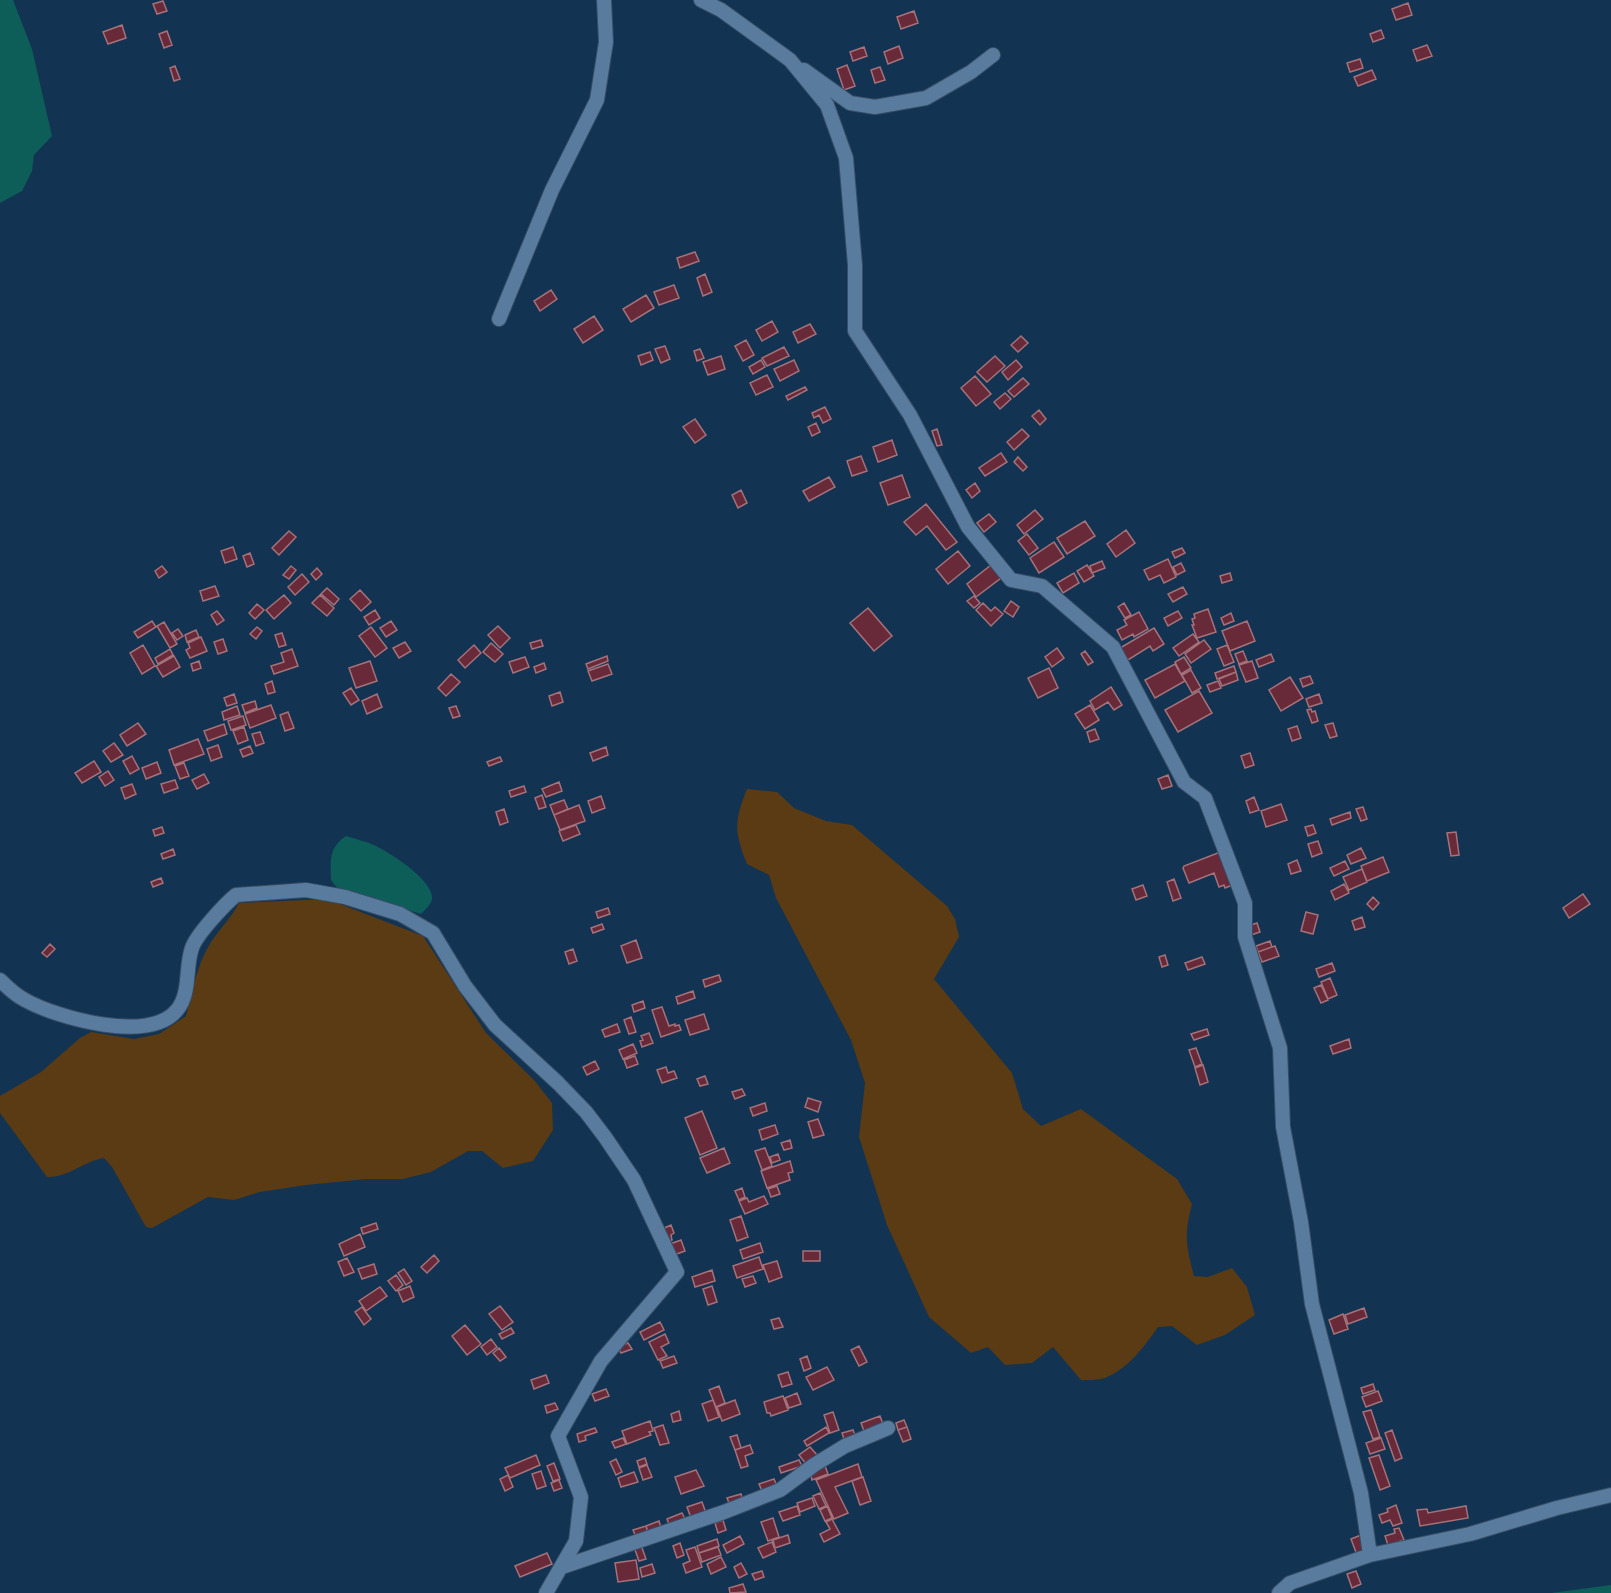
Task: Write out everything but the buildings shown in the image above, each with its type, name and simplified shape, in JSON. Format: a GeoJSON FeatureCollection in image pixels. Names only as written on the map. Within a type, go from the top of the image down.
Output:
{"type":"FeatureCollection","features":[{"type":"Feature","properties":{"kind":"street"},"geometry":{"type":"LineString","coordinates":[[499,319],[552,190],[597,100],[606,42],[604,0]]}},
{"type":"Feature","properties":{"kind":"street"},"geometry":{"type":"LineString","coordinates":[[701,0],[721,10],[850,103],[875,107],[926,98],[971,72],[993,55]]}},
{"type":"Feature","properties":{"kind":"street"},"geometry":{"type":"LineString","coordinates":[[790,60],[827,105],[846,158],[855,264],[855,331],[910,415],[968,526],[1011,580],[1042,586],[1113,646],[1184,783],[1204,798],[1235,874],[1245,903],[1245,937],[1280,1048],[1283,1127],[1301,1222],[1312,1304],[1361,1493],[1370,1555]]}},
{"type":"Feature","properties":{"kind":"street"},"geometry":{"type":"LineString","coordinates":[[0,980],[27,1002],[68,1016],[97,1024],[124,1028],[138,1027],[165,1020],[178,1010],[186,989],[192,946],[198,936],[236,895],[306,890],[345,897],[400,914],[433,933],[465,986],[495,1025],[558,1083],[586,1112],[605,1137],[634,1180],[677,1272],[601,1361],[558,1436],[581,1497],[576,1541],[546,1593]]}},
{"type":"Feature","properties":{"kind":"street"},"geometry":{"type":"LineString","coordinates":[[562,1567],[724,1512],[780,1490],[845,1446],[888,1428]]}},
{"type":"Feature","properties":{"kind":"street"},"geometry":{"type":"LineString","coordinates":[[1279,1593],[1290,1583],[1370,1555],[1470,1534],[1557,1508],[1611,1495]]}},
{"type":"Feature","properties":{"kind":"shaded area"},"geometry":{"type":"Polygon","coordinates":[[[0,0],[13,0],[32,49],[52,136],[34,155],[32,171],[22,191],[0,203],[0,0]]]}},
{"type":"Feature","properties":{"kind":"shaded area"},"geometry":{"type":"Polygon","coordinates":[[[747,789],[777,792],[794,808],[826,821],[852,825],[947,906],[955,919],[959,937],[934,979],[1012,1073],[1023,1109],[1041,1126],[1081,1109],[1177,1179],[1192,1204],[1187,1240],[1194,1276],[1208,1277],[1232,1268],[1247,1287],[1255,1315],[1225,1335],[1197,1345],[1172,1326],[1158,1327],[1141,1350],[1118,1371],[1101,1379],[1086,1380],[1081,1380],[1053,1347],[1032,1363],[1005,1365],[988,1347],[971,1353],[929,1317],[887,1225],[859,1137],[865,1083],[851,1040],[776,898],[769,875],[747,864],[743,853],[737,826],[747,789]]]}},
{"type":"Feature","properties":{"kind":"shaded area"},"geometry":{"type":"Polygon","coordinates":[[[346,836],[381,849],[418,875],[431,892],[432,899],[428,907],[421,914],[337,888],[331,880],[332,855],[336,845],[346,836]]]}},
{"type":"Feature","properties":{"kind":"shaded area"},"geometry":{"type":"Polygon","coordinates":[[[327,899],[423,936],[486,1033],[535,1081],[552,1103],[553,1130],[533,1161],[503,1168],[482,1151],[468,1151],[431,1172],[403,1179],[367,1179],[306,1185],[260,1192],[234,1200],[208,1197],[152,1228],[146,1227],[112,1167],[104,1158],[62,1175],[47,1177],[0,1113],[0,1096],[41,1072],[80,1038],[91,1032],[134,1039],[159,1034],[186,1016],[203,957],[239,903],[327,899]]]}},
{"type":"Feature","properties":{"kind":"shaded area"},"geometry":{"type":"Polygon","coordinates":[[[1611,1585],[1611,1593],[1551,1593],[1611,1585]]]}}]}
